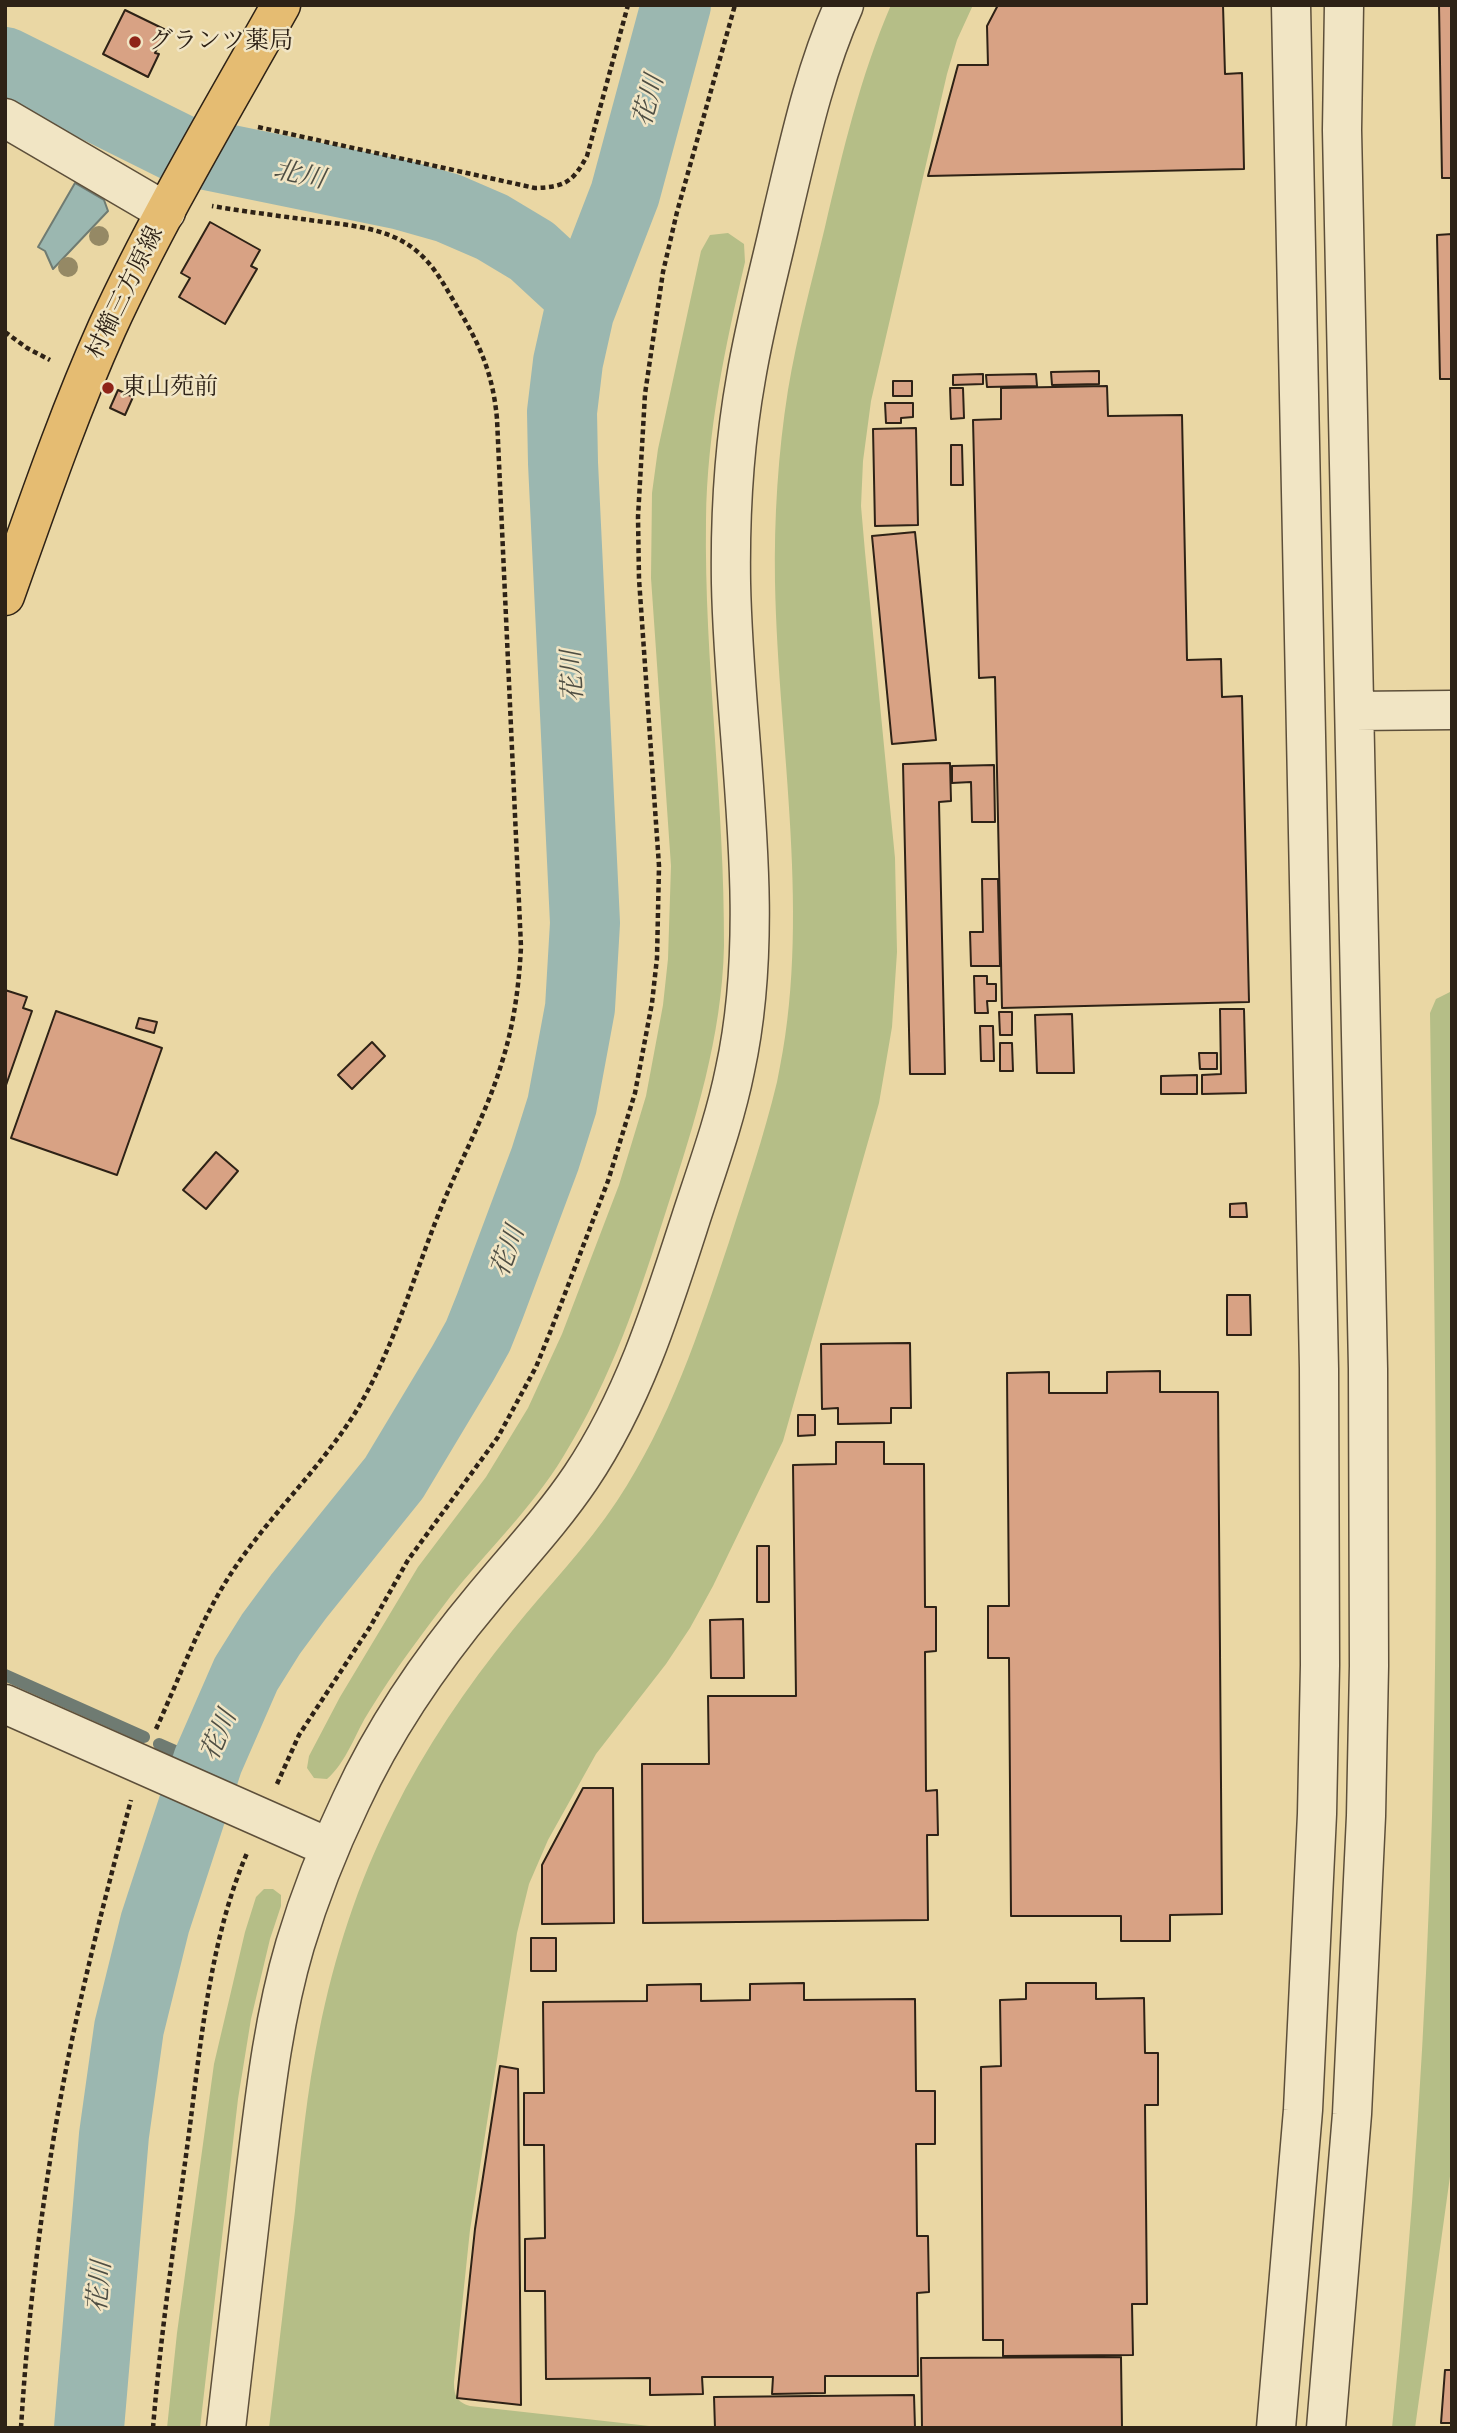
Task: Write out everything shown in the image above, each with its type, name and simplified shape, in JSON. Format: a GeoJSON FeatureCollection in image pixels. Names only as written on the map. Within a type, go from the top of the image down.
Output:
{"type":"FeatureCollection","features":[{"type":"Feature","properties":{"kind":"main road","name":"村櫛三方原線"},"geometry":{"type":"LineString","coordinates":[[5,596],[51,467],[107,328],[173,197],[281,5]]}},
{"type":"Feature","properties":{"kind":"street"},"geometry":{"type":"LineString","coordinates":[[226,2428],[264,2102],[276,2024],[295,1946],[330,1848],[352,1797],[390,1727],[434,1660],[483,1597],[549,1522],[582,1475],[611,1426],[637,1374],[658,1321],[720,1130],[735,1070],[750,948],[749,887],[731,586],[737,448],[754,340],[803,129],[818,74],[844,5]]}},
{"type":"Feature","properties":{"kind":"street"},"geometry":{"type":"LineString","coordinates":[[1276,2428],[1303,2110],[1317,1814],[1320,1652],[1319,1354],[1290,5]]}},
{"type":"Feature","properties":{"kind":"street"},"geometry":{"type":"LineString","coordinates":[[1326,2428],[1352,2114],[1366,1815],[1369,1679],[1368,1354],[1343,144],[1344,5]]}},
{"type":"Feature","properties":{"kind":"street"},"geometry":{"type":"LineString","coordinates":[[5,118],[173,197]]}},
{"type":"Feature","properties":{"kind":"street"},"geometry":{"type":"LineString","coordinates":[[1355,711],[1452,710]]}},
{"type":"Feature","properties":{"kind":"street"},"geometry":{"type":"LineString","coordinates":[[5,1704],[330,1848]]}},
{"type":"Feature","properties":{"kind":"path"},"geometry":{"type":"LineString","coordinates":[[218,118],[536,188],[557,188],[576,176],[587,156],[628,5]]}},
{"type":"Feature","properties":{"kind":"path"},"geometry":{"type":"LineString","coordinates":[[299,1735],[370,1627],[408,1560],[476,1470],[518,1402],[551,1330],[608,1181],[635,1093],[652,1003],[659,912],[659,866],[638,542],[645,394],[663,272],[677,212],[735,5]]}},
{"type":"Feature","properties":{"kind":"path"},"geometry":{"type":"LineString","coordinates":[[170,1698],[211,1608],[231,1573],[331,1447],[376,1376],[448,1189],[502,1063],[519,986],[521,947],[497,419],[495,393],[478,343],[438,275],[419,252],[393,236],[364,228],[199,205],[173,197]]}},
{"type":"Feature","properties":{"kind":"path"},"geometry":{"type":"LineString","coordinates":[[5,332],[27,348],[86,377]]}},
{"type":"Feature","properties":{"kind":"path"},"geometry":{"type":"LineString","coordinates":[[21,2428],[38,2245],[63,2084],[95,1938],[120,1842]]}},
{"type":"Feature","properties":{"kind":"path"},"geometry":{"type":"LineString","coordinates":[[153,2428],[163,2331],[201,2046],[234,1884]]}},
{"type":"Feature","properties":{"kind":"green space"},"geometry":{"type":"Polygon","coordinates":[[[891,5],[973,5],[957,40],[947,74],[871,401],[863,461],[861,506],[895,858],[897,952],[892,1027],[879,1103],[783,1441],[690,1628],[666,1664],[596,1754],[548,1840],[529,1884],[517,1933],[470,2230],[454,2382],[457,2398],[470,2406],[667,2428],[269,2428],[311,2076],[332,1976],[358,1893],[393,1813],[447,1719],[495,1653],[605,1518],[653,1439],[682,1375],[706,1309],[772,1102],[787,1021],[793,896],[775,582],[779,462],[788,390],[805,308],[861,87],[891,5]]]}},
{"type":"Feature","properties":{"kind":"green space"},"geometry":{"type":"Polygon","coordinates":[[[728,233],[744,244],[745,262],[718,390],[706,520],[708,626],[721,840],[724,946],[718,1013],[697,1111],[635,1305],[581,1427],[538,1494],[450,1597],[408,1653],[370,1710],[334,1772],[327,1779],[314,1778],[307,1768],[309,1756],[340,1697],[418,1567],[486,1477],[528,1408],[562,1334],[619,1185],[646,1096],[663,1005],[668,959],[671,866],[651,578],[652,493],[658,449],[701,251],[710,235],[728,233]]]}},
{"type":"Feature","properties":{"kind":"green space"},"geometry":{"type":"Polygon","coordinates":[[[1450,992],[1452,2162],[1415,2428],[1392,2428],[1418,2123],[1432,1817],[1436,1515],[1430,1013],[1436,999],[1450,992]]]}},
{"type":"Feature","properties":{"kind":"green space"},"geometry":{"type":"Polygon","coordinates":[[[264,1889],[273,1889],[281,1895],[281,1906],[270,1939],[251,2019],[238,2099],[200,2428],[167,2428],[177,2333],[214,2064],[245,1932],[256,1897],[264,1889]]]}},
{"type":"Feature","properties":{"kind":"water"},"geometry":{"type":"Polygon","coordinates":[[[75,183],[104,200],[108,211],[53,269],[45,251],[38,247],[75,183]]]}},
{"type":"Feature","properties":{"kind":"building"},"geometry":{"type":"Polygon","coordinates":[[[998,5],[1223,5],[1225,74],[1242,73],[1244,169],[928,176],[958,65],[988,65],[987,26],[998,5]]]}},
{"type":"Feature","properties":{"kind":"building"},"geometry":{"type":"Polygon","coordinates":[[[1439,5],[1452,5],[1452,178],[1442,178],[1439,5]]]}},
{"type":"Feature","properties":{"kind":"building","name":"グランツ薬局"},"geometry":{"type":"Polygon","coordinates":[[[125,10],[166,30],[148,77],[103,54],[125,10]]]}},
{"type":"Feature","properties":{"kind":"building"},"geometry":{"type":"Polygon","coordinates":[[[210,222],[260,250],[251,266],[257,269],[225,324],[179,297],[190,278],[181,273],[210,222]]]}},
{"type":"Feature","properties":{"kind":"building"},"geometry":{"type":"Polygon","coordinates":[[[1452,234],[1452,379],[1440,379],[1437,235],[1452,234]]]}},
{"type":"Feature","properties":{"kind":"building"},"geometry":{"type":"Polygon","coordinates":[[[1099,371],[1099,384],[1052,385],[1051,372],[1099,371]]]}},
{"type":"Feature","properties":{"kind":"building"},"geometry":{"type":"Polygon","coordinates":[[[983,374],[983,384],[953,385],[953,375],[983,374]]]}},
{"type":"Feature","properties":{"kind":"building"},"geometry":{"type":"Polygon","coordinates":[[[1036,374],[1037,386],[987,387],[986,375],[1036,374]]]}},
{"type":"Feature","properties":{"kind":"building"},"geometry":{"type":"Polygon","coordinates":[[[893,381],[912,381],[912,396],[893,396],[893,381]]]}},
{"type":"Feature","properties":{"kind":"building"},"geometry":{"type":"Polygon","coordinates":[[[1107,386],[1108,416],[1182,415],[1187,660],[1221,659],[1222,697],[1242,696],[1249,1002],[1002,1008],[995,677],[979,678],[973,420],[1001,419],[1001,388],[1107,386]]]}},
{"type":"Feature","properties":{"kind":"building"},"geometry":{"type":"Polygon","coordinates":[[[950,388],[963,388],[964,418],[951,419],[950,388]]]}},
{"type":"Feature","properties":{"kind":"building"},"geometry":{"type":"Polygon","coordinates":[[[118,390],[133,397],[125,415],[110,408],[118,390]]]}},
{"type":"Feature","properties":{"kind":"building"},"geometry":{"type":"Polygon","coordinates":[[[885,403],[913,403],[913,417],[901,418],[901,423],[886,423],[885,403]]]}},
{"type":"Feature","properties":{"kind":"building"},"geometry":{"type":"Polygon","coordinates":[[[916,428],[918,525],[875,526],[873,429],[916,428]]]}},
{"type":"Feature","properties":{"kind":"building"},"geometry":{"type":"Polygon","coordinates":[[[951,445],[962,445],[963,485],[951,485],[951,445]]]}},
{"type":"Feature","properties":{"kind":"building"},"geometry":{"type":"Polygon","coordinates":[[[915,532],[936,740],[892,744],[872,536],[915,532]]]}},
{"type":"Feature","properties":{"kind":"building"},"geometry":{"type":"Polygon","coordinates":[[[950,763],[951,801],[939,802],[945,1074],[910,1074],[903,764],[950,763]]]}},
{"type":"Feature","properties":{"kind":"building"},"geometry":{"type":"Polygon","coordinates":[[[994,765],[995,822],[972,822],[971,782],[952,783],[952,766],[994,765]]]}},
{"type":"Feature","properties":{"kind":"building"},"geometry":{"type":"Polygon","coordinates":[[[982,879],[998,879],[1000,966],[971,966],[970,932],[983,932],[982,879]]]}},
{"type":"Feature","properties":{"kind":"building"},"geometry":{"type":"Polygon","coordinates":[[[974,976],[987,976],[987,984],[996,984],[996,1001],[987,1001],[988,1013],[975,1013],[974,976]]]}},
{"type":"Feature","properties":{"kind":"building"},"geometry":{"type":"Polygon","coordinates":[[[5,990],[27,997],[23,1008],[32,1011],[5,1088],[5,990]]]}},
{"type":"Feature","properties":{"kind":"building"},"geometry":{"type":"Polygon","coordinates":[[[1220,1009],[1244,1009],[1246,1093],[1202,1094],[1202,1075],[1221,1074],[1220,1009]]]}},
{"type":"Feature","properties":{"kind":"building"},"geometry":{"type":"Polygon","coordinates":[[[56,1011],[162,1048],[117,1175],[11,1138],[56,1011]]]}},
{"type":"Feature","properties":{"kind":"building"},"geometry":{"type":"Polygon","coordinates":[[[999,1012],[1012,1012],[1012,1035],[1000,1035],[999,1012]]]}},
{"type":"Feature","properties":{"kind":"building"},"geometry":{"type":"Polygon","coordinates":[[[1072,1014],[1074,1073],[1037,1073],[1035,1015],[1072,1014]]]}},
{"type":"Feature","properties":{"kind":"building"},"geometry":{"type":"Polygon","coordinates":[[[139,1018],[157,1022],[154,1033],[136,1028],[139,1018]]]}},
{"type":"Feature","properties":{"kind":"building"},"geometry":{"type":"Polygon","coordinates":[[[980,1026],[993,1026],[994,1061],[981,1061],[980,1026]]]}},
{"type":"Feature","properties":{"kind":"building"},"geometry":{"type":"Polygon","coordinates":[[[372,1042],[385,1056],[352,1089],[338,1075],[372,1042]]]}},
{"type":"Feature","properties":{"kind":"building"},"geometry":{"type":"Polygon","coordinates":[[[1000,1043],[1012,1043],[1013,1071],[1000,1071],[1000,1043]]]}},
{"type":"Feature","properties":{"kind":"building"},"geometry":{"type":"Polygon","coordinates":[[[1199,1053],[1217,1053],[1217,1069],[1200,1069],[1199,1053]]]}},
{"type":"Feature","properties":{"kind":"building"},"geometry":{"type":"Polygon","coordinates":[[[1197,1075],[1197,1094],[1161,1094],[1161,1076],[1197,1075]]]}},
{"type":"Feature","properties":{"kind":"building"},"geometry":{"type":"Polygon","coordinates":[[[216,1152],[238,1171],[206,1209],[183,1190],[216,1152]]]}},
{"type":"Feature","properties":{"kind":"building"},"geometry":{"type":"Polygon","coordinates":[[[1246,1203],[1247,1217],[1230,1217],[1230,1204],[1246,1203]]]}},
{"type":"Feature","properties":{"kind":"building"},"geometry":{"type":"Polygon","coordinates":[[[1227,1295],[1250,1295],[1251,1335],[1227,1335],[1227,1295]]]}},
{"type":"Feature","properties":{"kind":"building"},"geometry":{"type":"Polygon","coordinates":[[[910,1343],[911,1408],[891,1408],[891,1423],[838,1424],[838,1408],[822,1409],[821,1344],[910,1343]]]}},
{"type":"Feature","properties":{"kind":"building"},"geometry":{"type":"Polygon","coordinates":[[[1160,1371],[1160,1392],[1218,1392],[1222,1914],[1170,1915],[1170,1941],[1121,1941],[1121,1916],[1011,1916],[1009,1658],[988,1658],[988,1606],[1009,1606],[1007,1373],[1049,1372],[1049,1393],[1107,1393],[1107,1372],[1160,1371]]]}},
{"type":"Feature","properties":{"kind":"building"},"geometry":{"type":"Polygon","coordinates":[[[798,1415],[815,1415],[815,1435],[798,1436],[798,1415]]]}},
{"type":"Feature","properties":{"kind":"building"},"geometry":{"type":"Polygon","coordinates":[[[836,1442],[884,1442],[884,1464],[924,1464],[925,1607],[936,1607],[936,1651],[925,1652],[926,1791],[937,1790],[938,1835],[927,1835],[928,1920],[643,1923],[642,1764],[709,1764],[708,1696],[796,1696],[793,1465],[836,1464],[836,1442]]]}},
{"type":"Feature","properties":{"kind":"building"},"geometry":{"type":"Polygon","coordinates":[[[757,1546],[769,1546],[769,1602],[757,1602],[757,1546]]]}},
{"type":"Feature","properties":{"kind":"building"},"geometry":{"type":"Polygon","coordinates":[[[743,1619],[744,1678],[711,1678],[710,1620],[743,1619]]]}},
{"type":"Feature","properties":{"kind":"building"},"geometry":{"type":"Polygon","coordinates":[[[583,1788],[613,1788],[614,1923],[542,1924],[542,1865],[583,1788]]]}},
{"type":"Feature","properties":{"kind":"building"},"geometry":{"type":"Polygon","coordinates":[[[531,1938],[556,1938],[556,1971],[531,1971],[531,1938]]]}},
{"type":"Feature","properties":{"kind":"building"},"geometry":{"type":"Polygon","coordinates":[[[804,1983],[804,2000],[915,1999],[916,2091],[935,2091],[935,2144],[916,2144],[917,2236],[928,2236],[929,2292],[917,2293],[918,2376],[825,2376],[825,2393],[772,2394],[773,2377],[702,2377],[703,2394],[650,2395],[650,2378],[546,2379],[545,2291],[525,2291],[525,2239],[545,2238],[544,2145],[524,2145],[524,2093],[544,2093],[543,2002],[647,2001],[647,1985],[701,1984],[701,2001],[750,2000],[750,1984],[804,1983]]]}},
{"type":"Feature","properties":{"kind":"building"},"geometry":{"type":"Polygon","coordinates":[[[1026,1983],[1096,1983],[1096,1999],[1144,1998],[1145,2053],[1158,2053],[1158,2105],[1145,2105],[1147,2304],[1132,2304],[1133,2355],[1003,2356],[1003,2340],[983,2340],[981,2067],[1001,2066],[1000,2000],[1026,1999],[1026,1983]]]}},
{"type":"Feature","properties":{"kind":"building"},"geometry":{"type":"Polygon","coordinates":[[[500,2066],[518,2069],[521,2405],[457,2398],[475,2229],[500,2066]]]}},
{"type":"Feature","properties":{"kind":"building"},"geometry":{"type":"Polygon","coordinates":[[[1121,2357],[1122,2428],[922,2428],[921,2358],[1121,2357]]]}},
{"type":"Feature","properties":{"kind":"building"},"geometry":{"type":"Polygon","coordinates":[[[1445,2370],[1452,2370],[1452,2423],[1441,2423],[1445,2370]]]}},
{"type":"Feature","properties":{"kind":"building"},"geometry":{"type":"Polygon","coordinates":[[[914,2395],[915,2428],[715,2428],[714,2397],[914,2395]]]}},
{"type":"Feature","properties":{"kind":"waterway","name":"花川"},"geometry":{"type":"LineString","coordinates":[[89,2428],[114,2135],[129,2028],[155,1923],[208,1761],[246,1674],[271,1634],[394,1478],[478,1336],[545,1159],[562,1105],[580,1008],[585,923],[562,412],[568,362],[579,313],[625,194],[676,5]]}},
{"type":"Feature","properties":{"kind":"waterway","name":"北川"},"geometry":{"type":"LineString","coordinates":[[5,62],[182,150],[402,195],[448,208],[492,227],[532,251],[584,299]]}},
{"type":"Feature","properties":{"kind":"waterway"},"geometry":{"type":"LineString","coordinates":[[5,1675],[144,1737]]}},
{"type":"Feature","properties":{"kind":"waterway"},"geometry":{"type":"LineString","coordinates":[[159,1744],[207,1765]]}},
{"type":"Feature","properties":{"kind":"place","name":"グランツ薬局"},"geometry":{"type":"Point","coordinates":[135,42]}},
{"type":"Feature","properties":{"kind":"place","name":"東山苑前"},"geometry":{"type":"Point","coordinates":[108,388]}}]}
